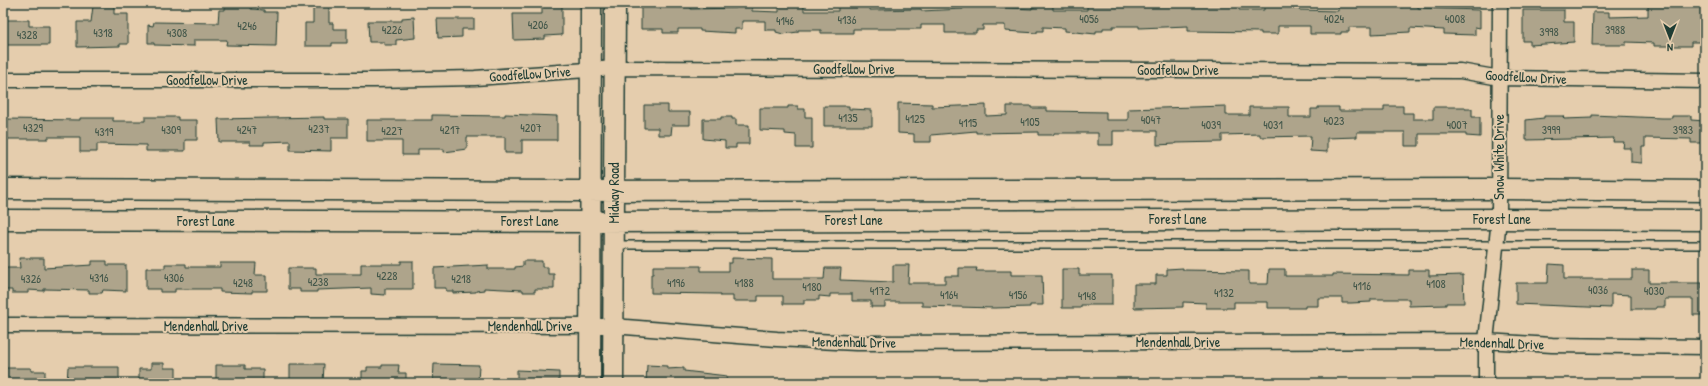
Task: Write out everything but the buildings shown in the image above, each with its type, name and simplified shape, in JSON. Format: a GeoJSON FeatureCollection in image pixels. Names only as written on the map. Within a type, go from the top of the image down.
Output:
{"type":"FeatureCollection","features":[{"type":"Feature","properties":{"kind":"main road","name":"Midway Road"},"geometry":{"type":"LineString","coordinates":[[590,383],[591,3]]}},
{"type":"Feature","properties":{"kind":"main road","name":"Midway Road"},"geometry":{"type":"LineString","coordinates":[[613,383],[615,3]]}},
{"type":"Feature","properties":{"kind":"main road","name":"Forest Lane"},"geometry":{"type":"LineString","coordinates":[[3,189],[591,191],[1499,189],[1705,191]]}},
{"type":"Feature","properties":{"kind":"main road"},"geometry":{"type":"LineString","coordinates":[[1679,220],[1680,190]]}},
{"type":"Feature","properties":{"kind":"main road","name":"Forest Lane"},"geometry":{"type":"LineString","coordinates":[[3,220],[591,222],[1499,218],[1705,220]]}},
{"type":"Feature","properties":{"kind":"street","name":"Snow White Drive"},"geometry":{"type":"LineString","coordinates":[[1486,383],[1486,340],[1499,218],[1500,3]]}},
{"type":"Feature","properties":{"kind":"street","name":"Goodfellow Drive"},"geometry":{"type":"LineString","coordinates":[[3,80],[375,80],[475,78],[615,68],[1460,71],[1500,78],[1705,81]]}},
{"type":"Feature","properties":{"kind":"street","name":"Mendenhall Drive"},"geometry":{"type":"LineString","coordinates":[[3,325],[613,326],[777,339],[856,343],[1486,340],[1552,345],[1705,347]]}},
{"type":"Feature","properties":{"kind":"lane"},"geometry":{"type":"LineString","coordinates":[[614,245],[1705,245]]}}]}
